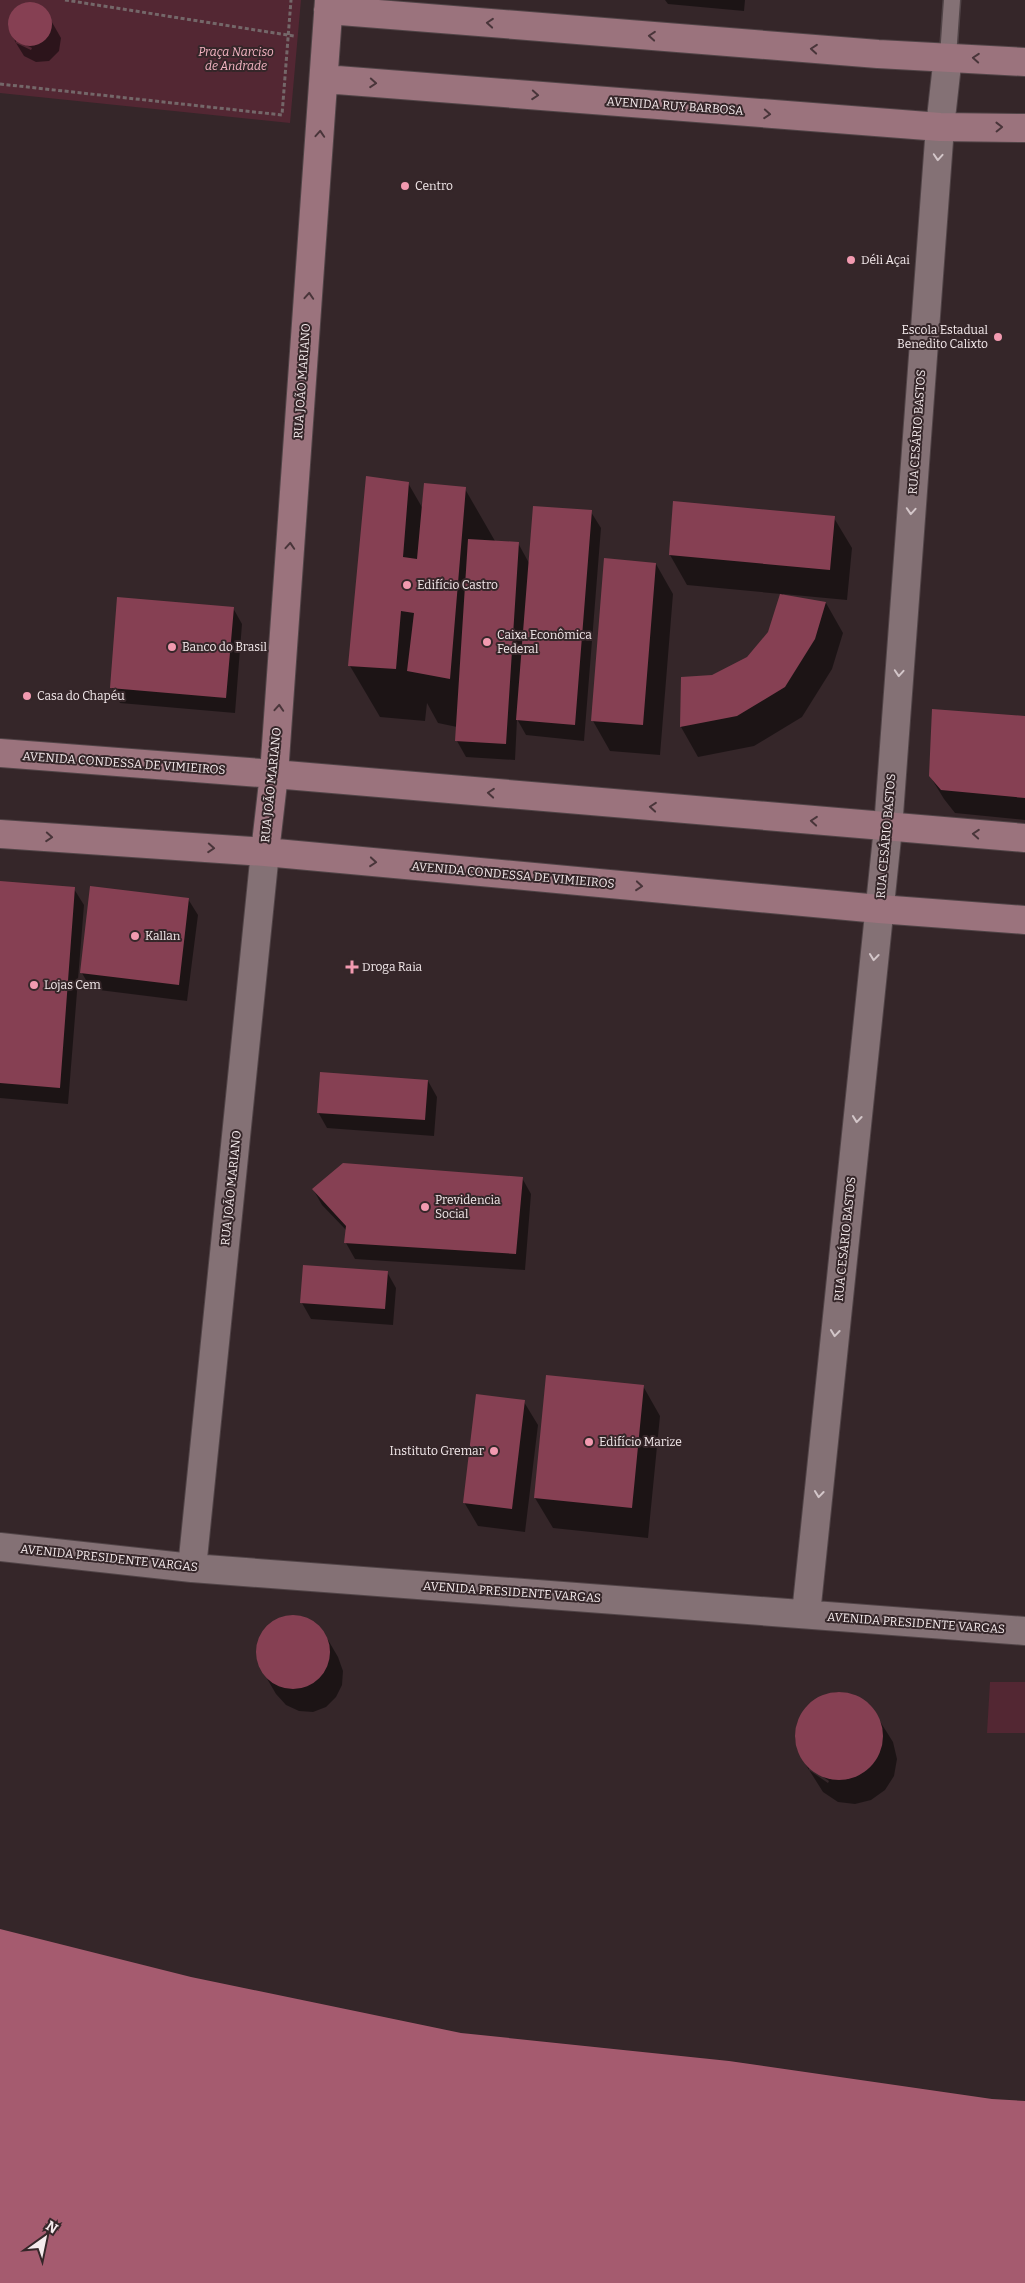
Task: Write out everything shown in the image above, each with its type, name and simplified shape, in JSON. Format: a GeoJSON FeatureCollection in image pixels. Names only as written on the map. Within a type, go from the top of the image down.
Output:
{"type":"FeatureCollection","features":[{"type":"Feature","properties":{"kind":"street"},"geometry":{"type":"LineString","coordinates":[[329,5],[878,54],[948,56],[1025,62]]}},
{"type":"Feature","properties":{"kind":"street","name":"RUA JOÃO MARIANO"},"geometry":{"type":"LineString","coordinates":[[192,1568],[274,774],[329,5]]}},
{"type":"Feature","properties":{"kind":"street","name":"RUA CESÁRIO BASTOS"},"geometry":{"type":"LineString","coordinates":[[806,1614],[888,828],[940,128],[948,56]]}},
{"type":"Feature","properties":{"kind":"street","name":"AVENIDA RUY BARBOSA"},"geometry":{"type":"LineString","coordinates":[[324,79],[940,128],[1025,128]]}},
{"type":"Feature","properties":{"kind":"street","name":"AVENIDA CONDESSA DE VIMIEIROS"},"geometry":{"type":"LineString","coordinates":[[0,754],[274,774],[888,828],[1025,838]]}},
{"type":"Feature","properties":{"kind":"street","name":"AVENIDA CONDESSA DE VIMIEIROS"},"geometry":{"type":"LineString","coordinates":[[0,834],[265,852],[879,909],[1025,920]]}},
{"type":"Feature","properties":{"kind":"street","name":"AVENIDA PRESIDENTE VARGAS"},"geometry":{"type":"LineString","coordinates":[[0,1546],[192,1568],[1025,1631]]}},
{"type":"Feature","properties":{"kind":"lane"},"geometry":{"type":"LineString","coordinates":[[948,56],[952,0]]}},
{"type":"Feature","properties":{"kind":"path"},"geometry":{"type":"LineString","coordinates":[[65,0],[326,41]]}},
{"type":"Feature","properties":{"kind":"path"},"geometry":{"type":"LineString","coordinates":[[0,84],[282,115],[291,0]]}},
{"type":"Feature","properties":{"kind":"green space","name":"Praça Narciso de Andrade"},"geometry":{"type":"Polygon","coordinates":[[[0,0],[301,0],[290,123],[0,93],[0,0]]]}},
{"type":"Feature","properties":{"kind":"green space"},"geometry":{"type":"Polygon","coordinates":[[[990,1682],[1025,1682],[1025,1733],[987,1733],[990,1682]]]}},
{"type":"Feature","properties":{"kind":"shaded area"},"geometry":{"type":"Polygon","coordinates":[[[0,1929],[191,1977],[461,2033],[729,2061],[992,2099],[1025,2101],[1025,2283],[0,2283],[0,1929]]]}},
{"type":"Feature","properties":{"kind":"building"},"geometry":{"type":"Polygon","coordinates":[[[26,2],[34,2],[46,8],[52,24],[46,40],[34,46],[26,46],[14,40],[8,28],[8,20],[14,8],[26,2]]]}},
{"type":"Feature","properties":{"kind":"building","name":"Edifício Castro"},"geometry":{"type":"Polygon","coordinates":[[[366,476],[409,482],[403,557],[417,559],[424,483],[466,487],[450,679],[407,671],[414,613],[401,611],[396,669],[348,666],[366,476]]]}},
{"type":"Feature","properties":{"kind":"building"},"geometry":{"type":"Polygon","coordinates":[[[673,501],[835,516],[830,570],[669,555],[673,501]]]}},
{"type":"Feature","properties":{"kind":"building"},"geometry":{"type":"Polygon","coordinates":[[[533,506],[592,510],[575,725],[516,720],[533,506]]]}},
{"type":"Feature","properties":{"kind":"building","name":"Caixa Econômica Federal"},"geometry":{"type":"Polygon","coordinates":[[[468,539],[519,542],[506,744],[455,741],[468,539]]]}},
{"type":"Feature","properties":{"kind":"building"},"geometry":{"type":"Polygon","coordinates":[[[604,558],[656,563],[643,725],[591,721],[604,558]]]}},
{"type":"Feature","properties":{"kind":"building"},"geometry":{"type":"Polygon","coordinates":[[[780,594],[826,602],[815,639],[785,687],[737,716],[680,727],[681,677],[712,675],[747,657],[768,632],[780,594]]]}},
{"type":"Feature","properties":{"kind":"building","name":"Banco do Brasil"},"geometry":{"type":"Polygon","coordinates":[[[117,597],[234,607],[226,698],[110,688],[117,597]]]}},
{"type":"Feature","properties":{"kind":"building"},"geometry":{"type":"Polygon","coordinates":[[[932,709],[1025,716],[1025,798],[941,790],[929,776],[932,709]]]}},
{"type":"Feature","properties":{"kind":"building","name":"Lojas Cem"},"geometry":{"type":"Polygon","coordinates":[[[0,881],[75,887],[60,1088],[0,1083],[0,881]]]}},
{"type":"Feature","properties":{"kind":"building","name":"Kallan"},"geometry":{"type":"Polygon","coordinates":[[[90,886],[189,898],[179,985],[80,973],[90,886]]]}},
{"type":"Feature","properties":{"kind":"building"},"geometry":{"type":"Polygon","coordinates":[[[320,1072],[428,1080],[425,1120],[317,1113],[320,1072]]]}},
{"type":"Feature","properties":{"kind":"building","name":"Previdencia Social"},"geometry":{"type":"Polygon","coordinates":[[[343,1163],[523,1177],[516,1254],[344,1243],[346,1226],[312,1189],[343,1163]]]}},
{"type":"Feature","properties":{"kind":"building"},"geometry":{"type":"Polygon","coordinates":[[[303,1265],[388,1271],[385,1309],[300,1303],[303,1265]]]}},
{"type":"Feature","properties":{"kind":"building","name":"Edifício Marize"},"geometry":{"type":"Polygon","coordinates":[[[546,1375],[644,1385],[632,1508],[534,1498],[546,1375]]]}},
{"type":"Feature","properties":{"kind":"building","name":"Instituto Gremar"},"geometry":{"type":"Polygon","coordinates":[[[476,1394],[525,1400],[512,1509],[463,1503],[476,1394]]]}},
{"type":"Feature","properties":{"kind":"building"},"geometry":{"type":"Polygon","coordinates":[[[293,1615],[307,1618],[319,1626],[327,1638],[330,1652],[327,1666],[319,1678],[307,1686],[293,1689],[279,1686],[267,1678],[259,1666],[256,1652],[259,1638],[267,1626],[279,1618],[293,1615]]]}},
{"type":"Feature","properties":{"kind":"building"},"geometry":{"type":"Polygon","coordinates":[[[830,1692],[848,1692],[864,1699],[876,1711],[883,1727],[883,1745],[876,1761],[864,1773],[848,1780],[830,1780],[814,1773],[802,1761],[795,1745],[795,1727],[802,1711],[814,1699],[830,1692]]]}},
{"type":"Feature","properties":{"kind":"place","name":"Centro"},"geometry":{"type":"Point","coordinates":[405,186]}},
{"type":"Feature","properties":{"kind":"place","name":"Déli Açai"},"geometry":{"type":"Point","coordinates":[851,260]}},
{"type":"Feature","properties":{"kind":"place","name":"Escola Estadual Benedito Calixto"},"geometry":{"type":"Point","coordinates":[998,337]}},
{"type":"Feature","properties":{"kind":"place","name":"Edifício Castro"},"geometry":{"type":"Point","coordinates":[407,585]}},
{"type":"Feature","properties":{"kind":"place","name":"Caixa Econômica Federal"},"geometry":{"type":"Point","coordinates":[487,642]}},
{"type":"Feature","properties":{"kind":"place","name":"Banco do Brasil"},"geometry":{"type":"Point","coordinates":[172,647]}},
{"type":"Feature","properties":{"kind":"place","name":"Casa do Chapéu"},"geometry":{"type":"Point","coordinates":[27,696]}},
{"type":"Feature","properties":{"kind":"place","name":"Kallan"},"geometry":{"type":"Point","coordinates":[135,936]}},
{"type":"Feature","properties":{"kind":"place","name":"Droga Raia"},"geometry":{"type":"Point","coordinates":[352,967]}},
{"type":"Feature","properties":{"kind":"place","name":"Lojas Cem"},"geometry":{"type":"Point","coordinates":[34,985]}},
{"type":"Feature","properties":{"kind":"place","name":"Previdencia Social"},"geometry":{"type":"Point","coordinates":[425,1207]}},
{"type":"Feature","properties":{"kind":"place","name":"Edifício Marize"},"geometry":{"type":"Point","coordinates":[589,1442]}},
{"type":"Feature","properties":{"kind":"place","name":"Instituto Gremar"},"geometry":{"type":"Point","coordinates":[494,1451]}}]}
